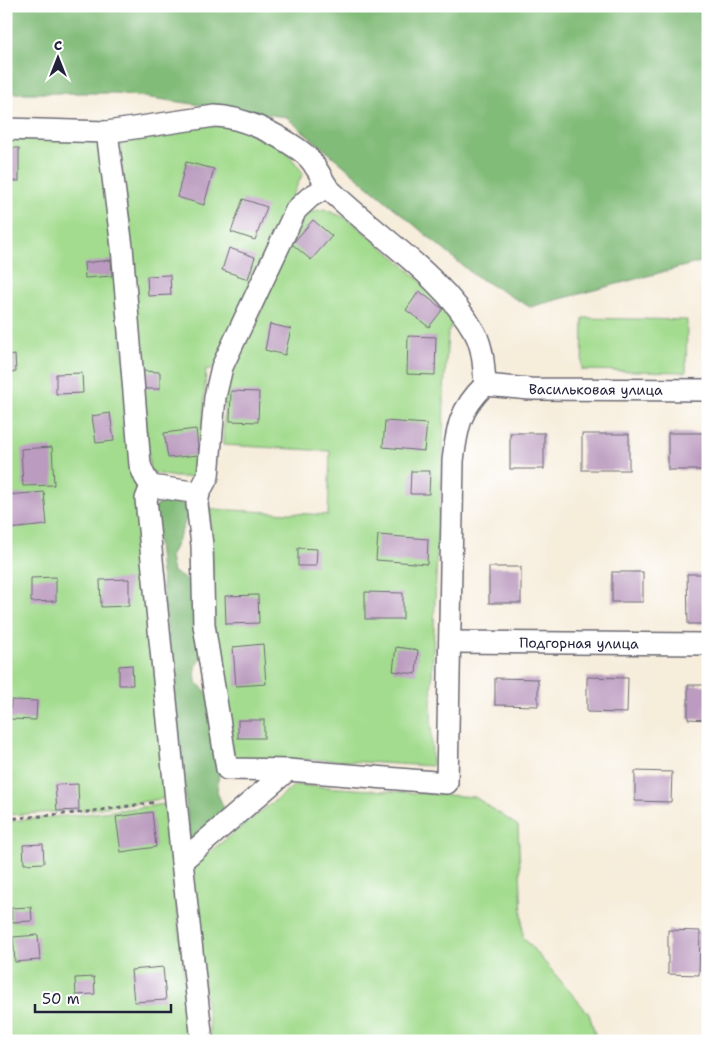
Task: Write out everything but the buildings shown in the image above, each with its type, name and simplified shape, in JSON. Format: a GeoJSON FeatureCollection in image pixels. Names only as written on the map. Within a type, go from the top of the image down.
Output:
{"type":"FeatureCollection","features":[{"type":"Feature","properties":{"kind":"street"},"geometry":{"type":"LineString","coordinates":[[6,129],[108,132],[214,116],[229,116],[276,135],[300,150],[316,167],[326,187],[351,211],[437,284],[458,308],[476,334],[482,359],[485,385],[472,398],[461,419],[453,461],[447,784],[288,770],[227,769],[204,625],[202,546],[197,504],[199,493],[208,476],[214,397],[222,367],[296,210],[310,197],[326,187]]}},
{"type":"Feature","properties":{"kind":"street"},"geometry":{"type":"LineString","coordinates":[[108,132],[122,247],[140,465],[145,477],[152,486],[199,493]]}},
{"type":"Feature","properties":{"kind":"street","name":"Васильковая улица"},"geometry":{"type":"LineString","coordinates":[[485,385],[530,389],[708,390]]}},
{"type":"Feature","properties":{"kind":"street"},"geometry":{"type":"LineString","coordinates":[[152,486],[146,499],[202,1041]]}},
{"type":"Feature","properties":{"kind":"street","name":"Подгорная улица"},"geometry":{"type":"LineString","coordinates":[[450,642],[708,644]]}},
{"type":"Feature","properties":{"kind":"street"},"geometry":{"type":"LineString","coordinates":[[182,861],[288,770]]}},
{"type":"Feature","properties":{"kind":"path"},"geometry":{"type":"LineString","coordinates":[[6,818],[87,812],[176,800]]}},
{"type":"Feature","properties":{"kind":"green space"},"geometry":{"type":"Polygon","coordinates":[[[6,6],[708,6],[708,260],[530,307],[475,276],[286,117],[116,93],[6,93],[6,6]]]}},
{"type":"Feature","properties":{"kind":"green space"},"geometry":{"type":"Polygon","coordinates":[[[224,122],[283,147],[303,173],[243,300],[213,369],[206,369],[200,477],[175,477],[150,472],[120,141],[224,122]]]}},
{"type":"Feature","properties":{"kind":"green space"},"geometry":{"type":"Polygon","coordinates":[[[6,137],[86,137],[103,153],[168,798],[86,810],[9,815],[6,812],[6,137]]]}},
{"type":"Feature","properties":{"kind":"green space"},"geometry":{"type":"Polygon","coordinates":[[[324,209],[348,219],[399,261],[456,315],[448,333],[444,390],[443,459],[438,524],[431,703],[432,766],[329,760],[233,759],[215,637],[210,509],[328,515],[330,451],[223,445],[225,381],[257,321],[295,223],[311,212],[324,209]]]}},
{"type":"Feature","properties":{"kind":"green space"},"geometry":{"type":"Polygon","coordinates":[[[583,318],[687,320],[686,372],[582,370],[583,318]]]}},
{"type":"Feature","properties":{"kind":"green space"},"geometry":{"type":"Polygon","coordinates":[[[164,501],[191,506],[170,557],[173,572],[185,579],[199,583],[203,656],[195,668],[196,682],[210,695],[219,773],[217,792],[227,816],[190,841],[154,508],[164,501]]]}},
{"type":"Feature","properties":{"kind":"green space"},"geometry":{"type":"Polygon","coordinates":[[[295,785],[475,797],[518,826],[523,937],[589,1014],[597,1041],[211,1041],[189,868],[295,785]]]}},
{"type":"Feature","properties":{"kind":"green space"},"geometry":{"type":"Polygon","coordinates":[[[165,804],[192,1041],[10,1041],[6,991],[6,847],[9,821],[165,804]]]}}]}
